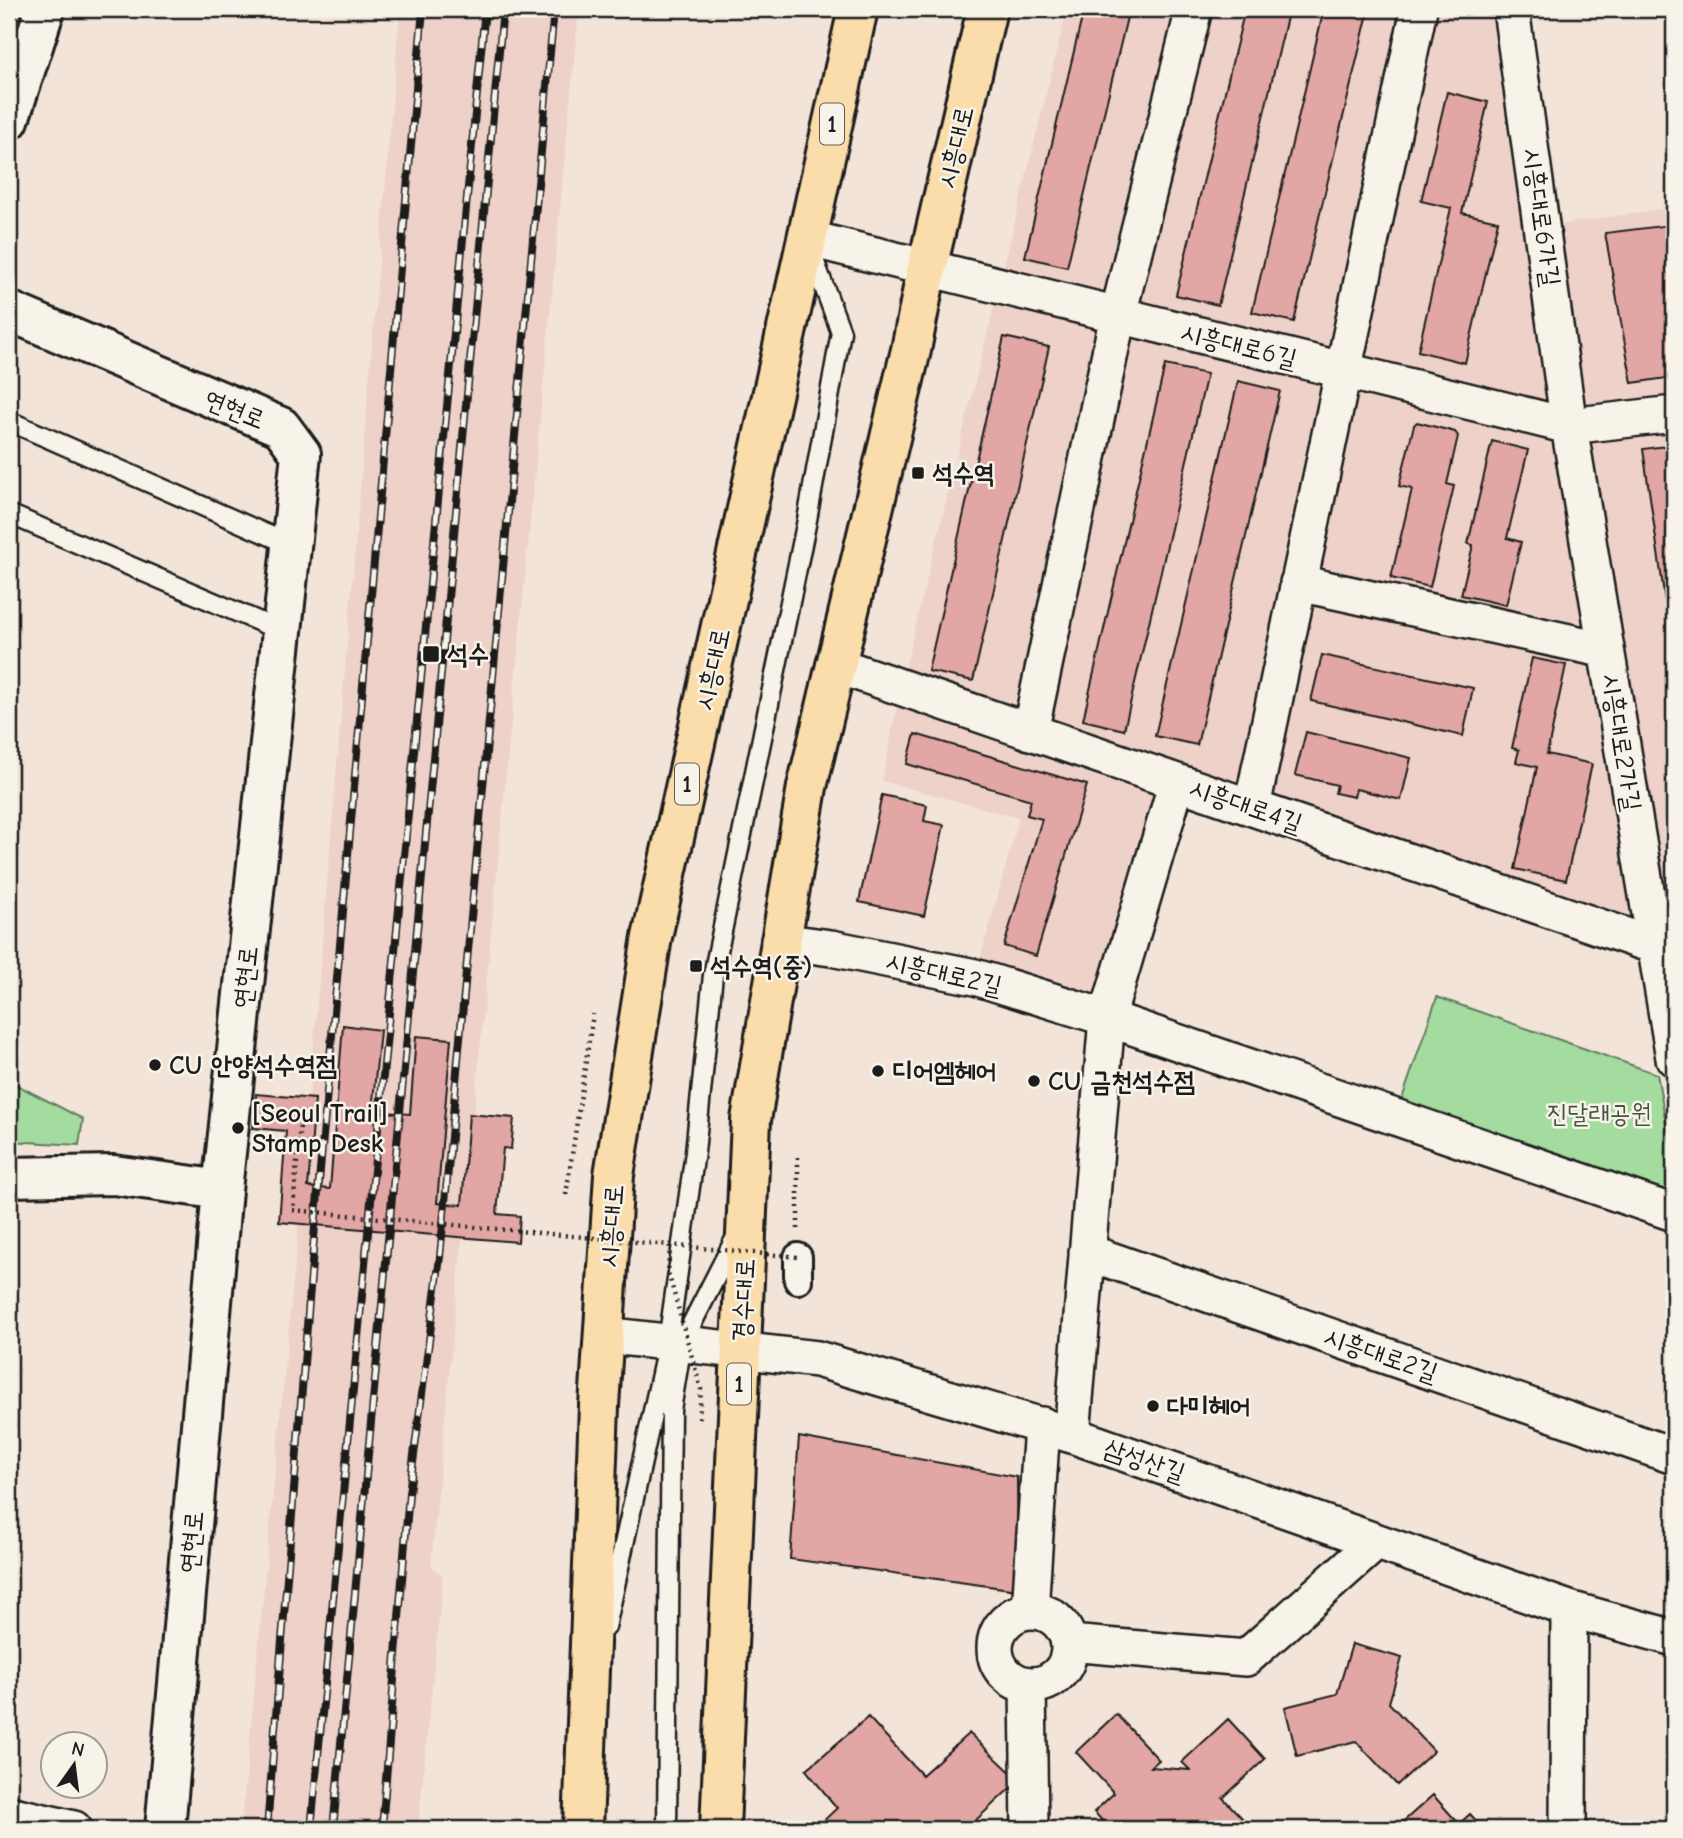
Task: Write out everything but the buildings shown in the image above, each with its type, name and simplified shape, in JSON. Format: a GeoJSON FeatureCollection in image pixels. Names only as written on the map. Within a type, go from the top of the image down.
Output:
{"type":"FeatureCollection","features":[{"type":"Feature","properties":{"kind":"main road","name":"시흥대로"},"geometry":{"type":"LineString","coordinates":[[603,1335],[614,1175],[652,937],[858,9]]}},
{"type":"Feature","properties":{"kind":"main road","name":"시흥대로"},"geometry":{"type":"LineString","coordinates":[[779,941],[807,787],[911,350],[927,268],[987,9]]}},
{"type":"Feature","properties":{"kind":"main road","name":"경수대로"},"geometry":{"type":"LineString","coordinates":[[720,1829],[751,1121],[779,941]]}},
{"type":"Feature","properties":{"kind":"main road","name":"1"},"geometry":{"type":"LineString","coordinates":[[583,1829],[603,1335]]}},
{"type":"Feature","properties":{"kind":"street"},"geometry":{"type":"LineString","coordinates":[[9,120],[45,9]]}},
{"type":"Feature","properties":{"kind":"street"},"geometry":{"type":"LineString","coordinates":[[1030,732],[1118,315],[1194,9]]}},
{"type":"Feature","properties":{"kind":"street"},"geometry":{"type":"LineString","coordinates":[[1252,807],[1419,9]]}},
{"type":"Feature","properties":{"kind":"street","name":"시흥대로6가길"},"geometry":{"type":"LineString","coordinates":[[1511,9],[1569,426]]}},
{"type":"Feature","properties":{"kind":"street","name":"시흥대로6길"},"geometry":{"type":"LineString","coordinates":[[806,238],[1569,426],[1674,414]]}},
{"type":"Feature","properties":{"kind":"street","name":"연현로"},"geometry":{"type":"LineString","coordinates":[[9,311],[281,427],[301,454],[281,631],[243,1109],[222,1190],[166,1829]]}},
{"type":"Feature","properties":{"kind":"street","name":"시흥대로2가길"},"geometry":{"type":"LineString","coordinates":[[1569,426],[1674,1058]]}},
{"type":"Feature","properties":{"kind":"street"},"geometry":{"type":"LineString","coordinates":[[1298,583],[1606,650]]}},
{"type":"Feature","properties":{"kind":"street","name":"시흥대로4길"},"geometry":{"type":"LineString","coordinates":[[836,665],[1656,946]]}},
{"type":"Feature","properties":{"kind":"street"},"geometry":{"type":"LineString","coordinates":[[1030,1611],[1087,1252],[1107,1018],[1177,782]]}},
{"type":"Feature","properties":{"kind":"street","name":"시흥대로2길"},"geometry":{"type":"LineString","coordinates":[[779,941],[831,948],[975,977],[1107,1018],[1674,1213]]}},
{"type":"Feature","properties":{"kind":"street"},"geometry":{"type":"LineString","coordinates":[[9,1177],[114,1175],[222,1190]]}},
{"type":"Feature","properties":{"kind":"street","name":"시흥대로2길"},"geometry":{"type":"LineString","coordinates":[[1087,1252],[1674,1455]]}},
{"type":"Feature","properties":{"kind":"street","name":"삼성산길"},"geometry":{"type":"LineString","coordinates":[[603,1335],[817,1359],[1057,1430],[1569,1609],[1674,1637]]}},
{"type":"Feature","properties":{"kind":"street"},"geometry":{"type":"LineString","coordinates":[[1069,1643],[1246,1658],[1376,1542]]}},
{"type":"Feature","properties":{"kind":"street"},"geometry":{"type":"LineString","coordinates":[[1568,1829],[1569,1609]]}},
{"type":"Feature","properties":{"kind":"street"},"geometry":{"type":"LineString","coordinates":[[1030,1611],[1041,1612],[1060,1623],[1069,1643],[1069,1654],[1059,1674],[1040,1685],[1028,1685],[1006,1675],[995,1653],[996,1641],[1007,1620],[1030,1611]]}},
{"type":"Feature","properties":{"kind":"street"},"geometry":{"type":"LineString","coordinates":[[1028,1685],[1030,1829]]}},
{"type":"Feature","properties":{"kind":"street"},"geometry":{"type":"LineString","coordinates":[[9,1814],[74,1829]]}},
{"type":"Feature","properties":{"kind":"lane"},"geometry":{"type":"LineString","coordinates":[[667,1829],[671,1410],[675,1343],[713,975],[807,520],[841,332],[806,238]]}},
{"type":"Feature","properties":{"kind":"lane"},"geometry":{"type":"LineString","coordinates":[[9,421],[291,545]]}},
{"type":"Feature","properties":{"kind":"lane"},"geometry":{"type":"LineString","coordinates":[[9,513],[281,631]]}},
{"type":"Feature","properties":{"kind":"lane"},"geometry":{"type":"LineString","coordinates":[[586,1722],[675,1343],[747,1216]]}},
{"type":"Feature","properties":{"kind":"path"},"geometry":{"type":"LineString","coordinates":[[566,1195],[593,1014]]}},
{"type":"Feature","properties":{"kind":"path"},"geometry":{"type":"LineString","coordinates":[[243,1109],[301,1113],[293,1210],[798,1261]]}},
{"type":"Feature","properties":{"kind":"path"},"geometry":{"type":"LineString","coordinates":[[798,1152],[798,1231]]}},
{"type":"Feature","properties":{"kind":"path"},"geometry":{"type":"LineString","coordinates":[[670,1246],[668,1272],[701,1389],[699,1421]]}},
{"type":"Feature","properties":{"kind":"shaded area"},"geometry":{"type":"Polygon","coordinates":[[[400,9],[579,9],[431,1566],[443,1576],[418,1829],[241,1829],[299,1219],[400,9]]]}},
{"type":"Feature","properties":{"kind":"shaded area"},"geometry":{"type":"Polygon","coordinates":[[[1067,9],[1511,9],[1544,227],[1674,207],[1674,991],[1655,946],[1178,782],[1107,1018],[975,977],[1019,818],[882,781],[904,672],[1067,9]]]}},
{"type":"Feature","properties":{"kind":"green space","name":"진달래공원"},"geometry":{"type":"Polygon","coordinates":[[[1437,997],[1657,1074],[1674,1165],[1674,1199],[1401,1102],[1437,997]]]}},
{"type":"Feature","properties":{"kind":"green space"},"geometry":{"type":"Polygon","coordinates":[[[9,1081],[83,1119],[79,1145],[9,1141],[9,1081]]]}},
{"type":"Feature","properties":{"kind":"railway"},"geometry":{"type":"LineString","coordinates":[[267,1829],[314,1238],[423,9]]}},
{"type":"Feature","properties":{"kind":"railway"},"geometry":{"type":"LineString","coordinates":[[311,1829],[485,9]]}},
{"type":"Feature","properties":{"kind":"railway"},"geometry":{"type":"LineString","coordinates":[[333,1829],[503,9]]}},
{"type":"Feature","properties":{"kind":"railway"},"geometry":{"type":"LineString","coordinates":[[382,1829],[409,1493],[440,1257],[554,9]]}},
{"type":"Feature","properties":{"kind":"place","name":"석수역"},"geometry":{"type":"Point","coordinates":[918,473]}},
{"type":"Feature","properties":{"kind":"place","name":"석수"},"geometry":{"type":"Point","coordinates":[431,654]}},
{"type":"Feature","properties":{"kind":"place","name":"석수역(중)"},"geometry":{"type":"Point","coordinates":[696,966]}},
{"type":"Feature","properties":{"kind":"place","name":"CU 안양석수역점"},"geometry":{"type":"Point","coordinates":[155,1065]}},
{"type":"Feature","properties":{"kind":"place","name":"디어엠헤어"},"geometry":{"type":"Point","coordinates":[878,1071]}},
{"type":"Feature","properties":{"kind":"place","name":"CU 금천석수점"},"geometry":{"type":"Point","coordinates":[1034,1081]}},
{"type":"Feature","properties":{"kind":"place","name":"[Seoul Trail] Stamp Desk"},"geometry":{"type":"Point","coordinates":[238,1128]}},
{"type":"Feature","properties":{"kind":"place","name":"다미헤어"},"geometry":{"type":"Point","coordinates":[1153,1406]}}]}
